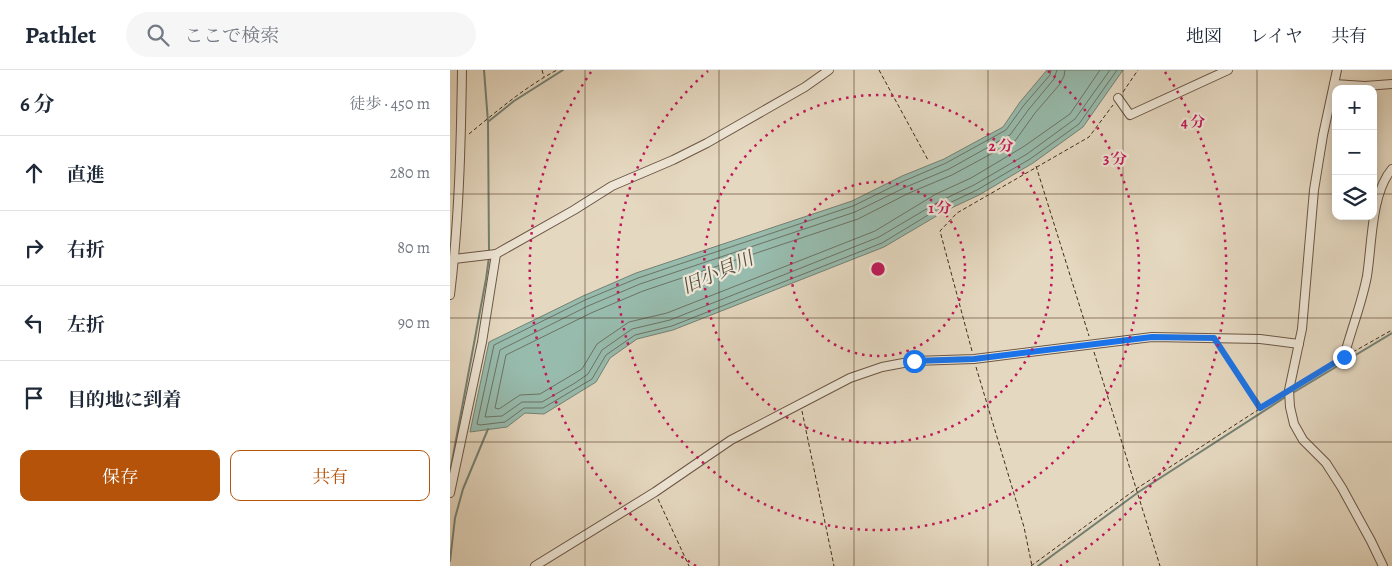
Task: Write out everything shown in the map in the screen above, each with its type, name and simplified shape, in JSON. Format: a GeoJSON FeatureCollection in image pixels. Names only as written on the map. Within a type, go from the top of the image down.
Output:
{"type":"FeatureCollection","features":[{"type":"Feature","properties":{"kind":"street"},"geometry":{"type":"LineString","coordinates":[[450,295],[454,259],[461,136],[462,70]]}},
{"type":"Feature","properties":{"kind":"street"},"geometry":{"type":"LineString","coordinates":[[454,259],[496,254],[612,186],[707,143],[805,88],[829,70]]}},
{"type":"Feature","properties":{"kind":"street"},"geometry":{"type":"LineString","coordinates":[[1118,98],[1130,115],[1228,70]]}},
{"type":"Feature","properties":{"kind":"street"},"geometry":{"type":"LineString","coordinates":[[1337,70],[1314,190],[1299,344],[1289,390],[1290,407],[1298,432],[1303,440],[1326,463],[1342,488],[1383,566]]}},
{"type":"Feature","properties":{"kind":"street"},"geometry":{"type":"LineString","coordinates":[[1334,84],[1365,86],[1392,84]]}},
{"type":"Feature","properties":{"kind":"street"},"geometry":{"type":"LineString","coordinates":[[1344,357],[1366,276],[1372,222],[1384,179],[1392,169]]}},
{"type":"Feature","properties":{"kind":"street"},"geometry":{"type":"LineString","coordinates":[[450,493],[482,342],[496,254]]}},
{"type":"Feature","properties":{"kind":"street"},"geometry":{"type":"LineString","coordinates":[[535,566],[655,492],[720,446],[850,378],[882,367],[914,361],[974,359],[1152,337],[1260,339],[1299,344]]}},
{"type":"Feature","properties":{"kind":"path"},"geometry":{"type":"LineString","coordinates":[[542,70],[544,77]]}},
{"type":"Feature","properties":{"kind":"path"},"geometry":{"type":"LineString","coordinates":[[461,136],[468,135],[490,116],[544,77],[557,70]]}},
{"type":"Feature","properties":{"kind":"path"},"geometry":{"type":"LineString","coordinates":[[879,70],[928,160]]}},
{"type":"Feature","properties":{"kind":"path"},"geometry":{"type":"LineString","coordinates":[[1138,70],[1088,137],[957,213],[940,231],[974,359],[1024,527],[1032,566],[1136,488],[1289,390],[1392,330]]}},
{"type":"Feature","properties":{"kind":"path"},"geometry":{"type":"LineString","coordinates":[[1036,166],[1160,566]]}},
{"type":"Feature","properties":{"kind":"path"},"geometry":{"type":"LineString","coordinates":[[1214,338],[1260,408]]}},
{"type":"Feature","properties":{"kind":"path"},"geometry":{"type":"LineString","coordinates":[[800,405],[834,566]]}},
{"type":"Feature","properties":{"kind":"path"},"geometry":{"type":"LineString","coordinates":[[655,492],[689,566]]}},
{"type":"Feature","properties":{"kind":"water"},"geometry":{"type":"Polygon","coordinates":[[[1047,70],[1123,70],[1083,127],[1033,163],[979,195],[945,211],[884,247],[673,330],[637,339],[610,358],[596,382],[544,414],[525,413],[507,427],[470,432],[489,342],[583,296],[636,273],[852,201],[902,176],[944,159],[1003,127],[1020,102],[1047,70]]]}},
{"type":"Feature","properties":{"kind":"waterway"},"geometry":{"type":"LineString","coordinates":[[484,70],[488,122],[489,252]]}},
{"type":"Feature","properties":{"kind":"waterway"},"geometry":{"type":"LineString","coordinates":[[489,121],[514,101],[563,70]]}},
{"type":"Feature","properties":{"kind":"waterway"},"geometry":{"type":"LineString","coordinates":[[450,472],[489,257]]}},
{"type":"Feature","properties":{"kind":"waterway"},"geometry":{"type":"LineString","coordinates":[[1291,394],[1392,333]]}},
{"type":"Feature","properties":{"kind":"waterway"},"geometry":{"type":"LineString","coordinates":[[1038,566],[1140,491],[1287,396]]}},
{"type":"Feature","properties":{"kind":"waterway","name":"旧小貝川"},"geometry":{"type":"LineString","coordinates":[[450,561],[455,518],[463,489],[488,429]]}},
{"type":"Feature","properties":{"kind":"route"},"geometry":{"type":"LineString","coordinates":[[914,361],[974,359],[1152,337],[1214,338],[1260,408],[1344,357]]}}]}
